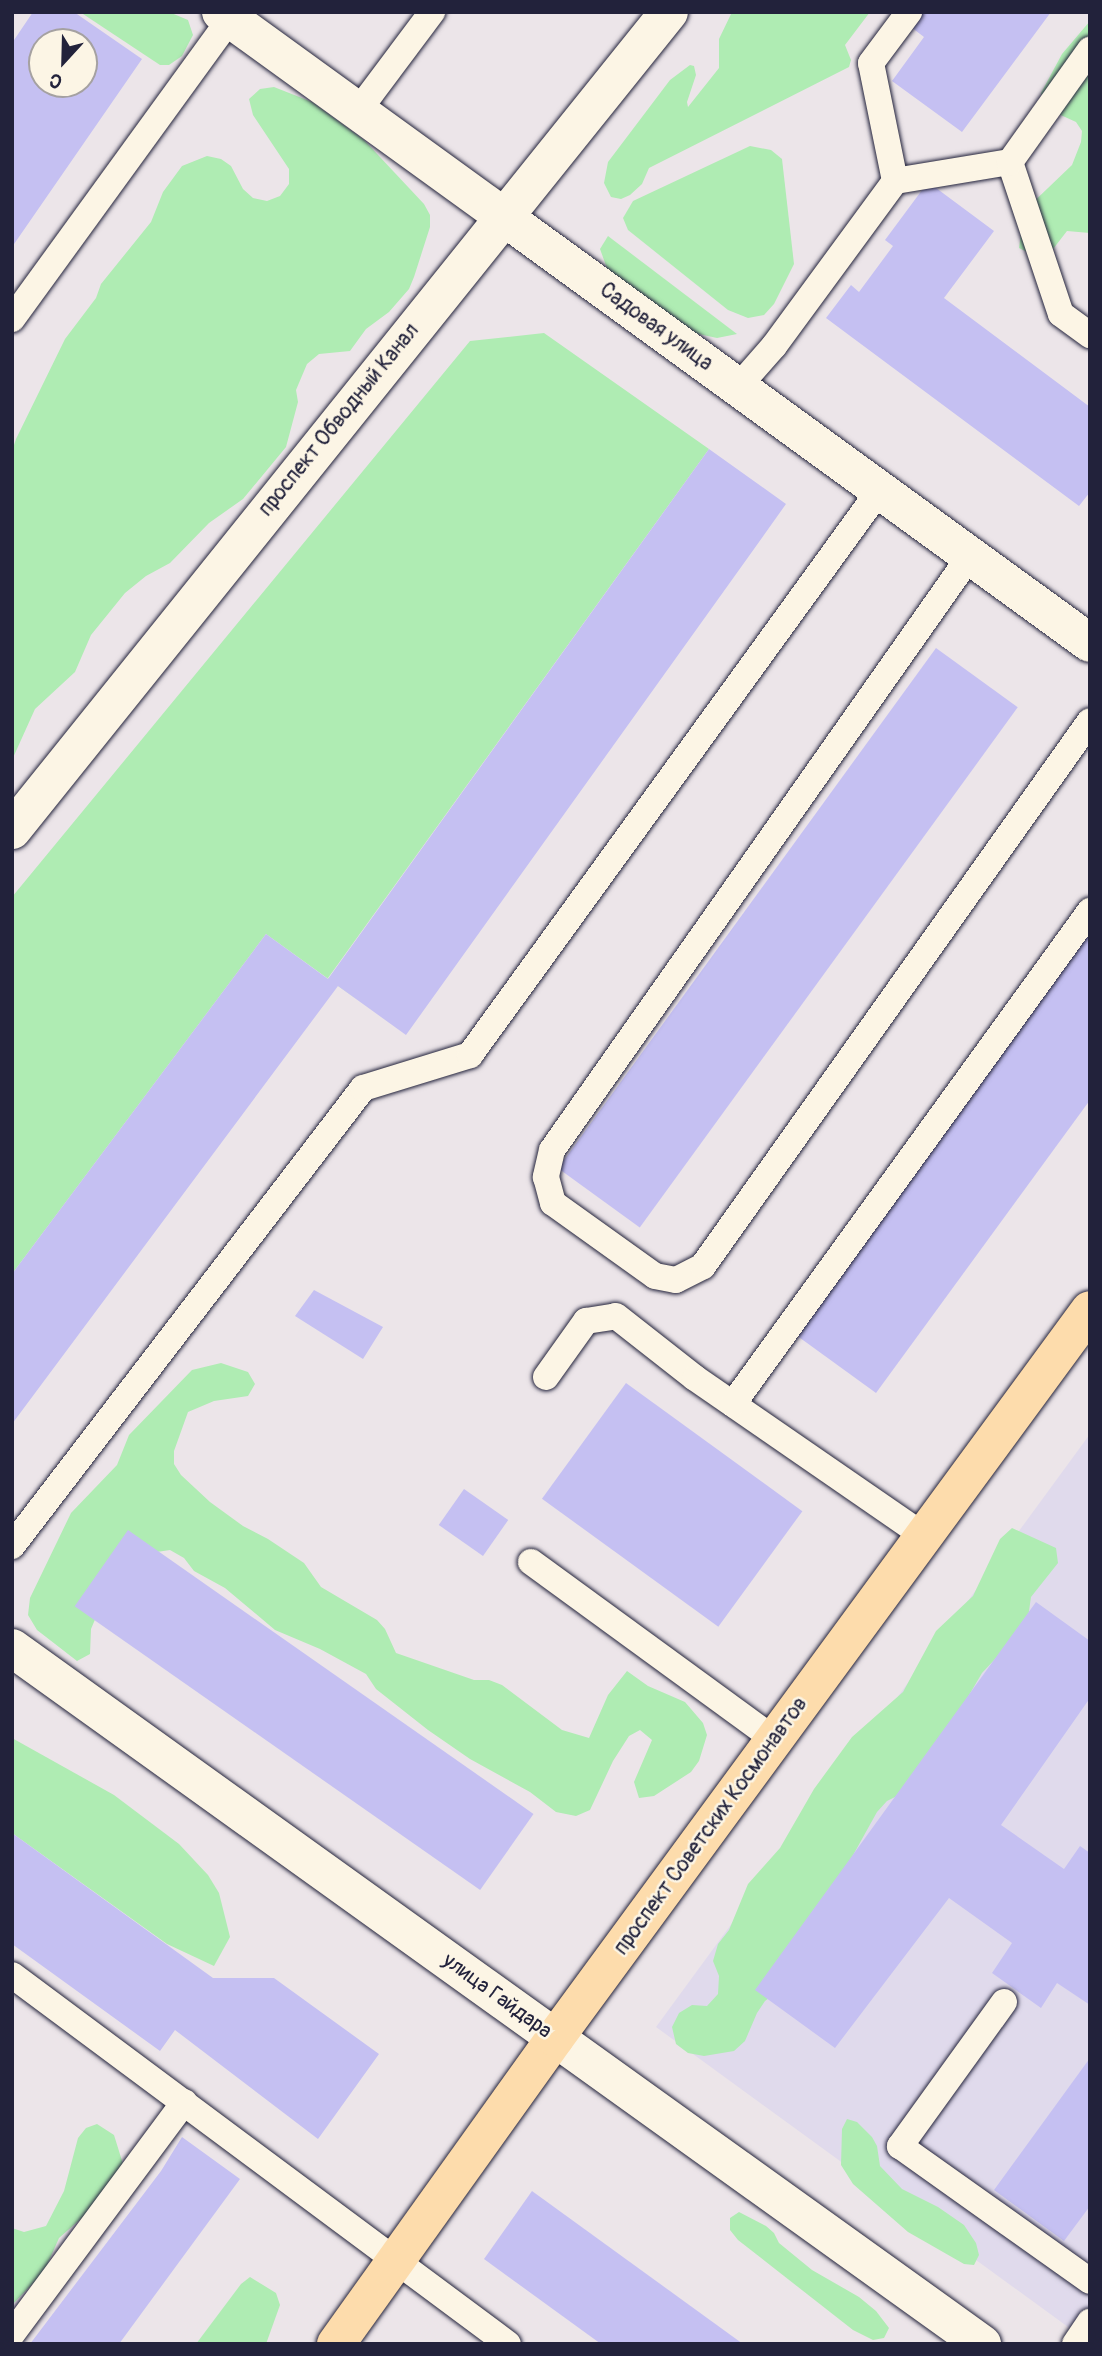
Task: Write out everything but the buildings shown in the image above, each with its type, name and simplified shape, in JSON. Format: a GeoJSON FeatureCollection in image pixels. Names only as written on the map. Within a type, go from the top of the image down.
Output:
{"type":"FeatureCollection","features":[{"type":"Feature","properties":{"kind":"main road","name":"проспект Советских Космонавтов"},"geometry":{"type":"LineString","coordinates":[[337,2344],[555,2038],[1090,1310]]}},
{"type":"Feature","properties":{"kind":"street","name":"проспект Обводный Канал"},"geometry":{"type":"LineString","coordinates":[[12,830],[669,12]]}},
{"type":"Feature","properties":{"kind":"street","name":"Садовая улица"},"geometry":{"type":"LineString","coordinates":[[226,15],[1090,643]]}},
{"type":"Feature","properties":{"kind":"street","name":"улица Гайдара"},"geometry":{"type":"LineString","coordinates":[[12,1648],[982,2344]]}},
{"type":"Feature","properties":{"kind":"lane"},"geometry":{"type":"LineString","coordinates":[[358,111],[432,12]]}},
{"type":"Feature","properties":{"kind":"lane"},"geometry":{"type":"LineString","coordinates":[[895,181],[872,63],[909,12]]}},
{"type":"Feature","properties":{"kind":"lane"},"geometry":{"type":"LineString","coordinates":[[12,320],[226,15]]}},
{"type":"Feature","properties":{"kind":"lane"},"geometry":{"type":"LineString","coordinates":[[738,387],[774,346],[895,181],[1010,162],[1090,50]]}},
{"type":"Feature","properties":{"kind":"lane"},"geometry":{"type":"LineString","coordinates":[[1010,162],[1061,314],[1090,335]]}},
{"type":"Feature","properties":{"kind":"lane"},"geometry":{"type":"LineString","coordinates":[[12,1546],[363,1088],[470,1055],[880,491]]}},
{"type":"Feature","properties":{"kind":"lane"},"geometry":{"type":"LineString","coordinates":[[970,556],[552,1150],[546,1177],[553,1203],[655,1276],[676,1280],[702,1266],[1090,721]]}},
{"type":"Feature","properties":{"kind":"lane"},"geometry":{"type":"LineString","coordinates":[[733,1404],[1090,911]]}},
{"type":"Feature","properties":{"kind":"lane"},"geometry":{"type":"LineString","coordinates":[[546,1377],[586,1321],[617,1316],[733,1404],[924,1536]]}},
{"type":"Feature","properties":{"kind":"lane"},"geometry":{"type":"LineString","coordinates":[[531,1562],[774,1739]]}},
{"type":"Feature","properties":{"kind":"lane"},"geometry":{"type":"LineString","coordinates":[[12,1975],[508,2344]]}},
{"type":"Feature","properties":{"kind":"lane"},"geometry":{"type":"LineString","coordinates":[[1004,2002],[900,2146],[1090,2281]]}},
{"type":"Feature","properties":{"kind":"lane"},"geometry":{"type":"LineString","coordinates":[[12,2334],[184,2102]]}},
{"type":"Feature","properties":{"kind":"lane"},"geometry":{"type":"LineString","coordinates":[[1075,2344],[1090,2322]]}},
{"type":"Feature","properties":{"kind":"shaded area"},"geometry":{"type":"Polygon","coordinates":[[[1090,1434],[1090,2343],[656,2027],[1090,1434]]]}},
{"type":"Feature","properties":{"kind":"green space"},"geometry":{"type":"Polygon","coordinates":[[[80,12],[169,12],[188,20],[193,35],[182,56],[169,65],[160,65],[80,12]]]}},
{"type":"Feature","properties":{"kind":"green space"},"geometry":{"type":"Polygon","coordinates":[[[732,12],[870,12],[845,45],[851,60],[849,67],[649,168],[642,184],[630,195],[621,199],[611,197],[604,183],[608,162],[670,80],[690,65],[694,66],[696,75],[687,102],[688,107],[719,68],[719,39],[732,12]]]}},
{"type":"Feature","properties":{"kind":"green space"},"geometry":{"type":"Polygon","coordinates":[[[1090,21],[1090,233],[1067,231],[1050,253],[1029,253],[1019,248],[1024,211],[1072,165],[1081,142],[1082,131],[1076,122],[1045,105],[1041,93],[1062,54],[1090,21]]]}},
{"type":"Feature","properties":{"kind":"green space"},"geometry":{"type":"Polygon","coordinates":[[[274,87],[312,102],[364,140],[424,204],[430,215],[430,227],[414,277],[409,289],[389,312],[366,329],[350,351],[319,354],[307,364],[296,390],[298,402],[286,447],[243,499],[209,523],[170,563],[146,576],[125,593],[91,635],[75,672],[35,709],[12,760],[12,451],[16,439],[65,339],[96,298],[101,284],[151,222],[163,192],[182,166],[207,156],[221,159],[231,166],[243,189],[253,198],[267,201],[280,196],[289,184],[289,169],[253,115],[249,99],[260,89],[274,87]]]}},
{"type":"Feature","properties":{"kind":"green space"},"geometry":{"type":"Polygon","coordinates":[[[750,146],[771,150],[782,159],[794,264],[774,304],[764,315],[748,318],[728,310],[628,230],[623,218],[633,201],[750,146]]]}},
{"type":"Feature","properties":{"kind":"green space"},"geometry":{"type":"Polygon","coordinates":[[[608,236],[737,334],[717,338],[694,333],[608,271],[600,249],[608,236]]]}},
{"type":"Feature","properties":{"kind":"green space"},"geometry":{"type":"Polygon","coordinates":[[[544,333],[709,449],[328,978],[359,1001],[266,934],[12,1274],[12,897],[470,341],[544,333]]]}},
{"type":"Feature","properties":{"kind":"green space"},"geometry":{"type":"Polygon","coordinates":[[[221,1363],[248,1372],[255,1384],[248,1396],[214,1401],[188,1412],[174,1451],[174,1464],[181,1475],[210,1502],[243,1526],[304,1563],[321,1587],[377,1620],[385,1629],[396,1653],[474,1680],[489,1680],[502,1685],[562,1730],[589,1738],[608,1695],[627,1671],[648,1686],[685,1702],[703,1723],[707,1735],[699,1761],[691,1772],[654,1796],[639,1798],[634,1782],[652,1740],[640,1730],[629,1736],[613,1761],[590,1810],[576,1816],[556,1812],[530,1792],[470,1759],[428,1730],[376,1689],[366,1674],[320,1649],[275,1630],[225,1588],[194,1571],[184,1558],[170,1550],[150,1553],[102,1603],[91,1629],[90,1654],[77,1661],[37,1630],[28,1615],[30,1598],[71,1513],[117,1465],[129,1435],[192,1370],[221,1363]]]}},
{"type":"Feature","properties":{"kind":"green space"},"geometry":{"type":"Polygon","coordinates":[[[1012,1528],[1056,1548],[1058,1563],[1031,1597],[1027,1625],[982,1673],[915,1787],[887,1801],[877,1812],[777,1992],[765,2001],[757,2013],[745,2041],[734,2051],[704,2056],[688,2053],[676,2044],[672,2027],[679,2013],[692,2005],[707,2006],[718,1994],[719,1976],[713,1961],[718,1944],[729,1930],[748,1884],[780,1848],[814,1789],[852,1737],[903,1692],[936,1631],[973,1596],[1000,1539],[1012,1528]]]}},
{"type":"Feature","properties":{"kind":"green space"},"geometry":{"type":"Polygon","coordinates":[[[12,1738],[114,1795],[179,1844],[208,1875],[219,1893],[230,1937],[214,1966],[167,1944],[12,1833],[12,1738]]]}},
{"type":"Feature","properties":{"kind":"green space"},"geometry":{"type":"Polygon","coordinates":[[[847,2119],[857,2122],[872,2137],[877,2146],[880,2166],[902,2189],[938,2207],[964,2225],[976,2243],[979,2255],[974,2265],[964,2264],[908,2232],[853,2184],[841,2165],[842,2129],[847,2119]]]}},
{"type":"Feature","properties":{"kind":"green space"},"geometry":{"type":"Polygon","coordinates":[[[97,2124],[114,2135],[123,2164],[92,2209],[59,2238],[44,2272],[12,2305],[12,2228],[24,2232],[46,2226],[64,2191],[78,2138],[86,2128],[97,2124]]]}},
{"type":"Feature","properties":{"kind":"green space"},"geometry":{"type":"Polygon","coordinates":[[[739,2212],[766,2226],[774,2233],[779,2243],[812,2270],[859,2297],[876,2311],[889,2328],[884,2338],[873,2340],[853,2330],[738,2240],[730,2230],[730,2218],[739,2212]]]}},
{"type":"Feature","properties":{"kind":"green space"},"geometry":{"type":"Polygon","coordinates":[[[250,2277],[276,2293],[280,2305],[266,2344],[196,2344],[241,2284],[250,2277]]]}}]}
